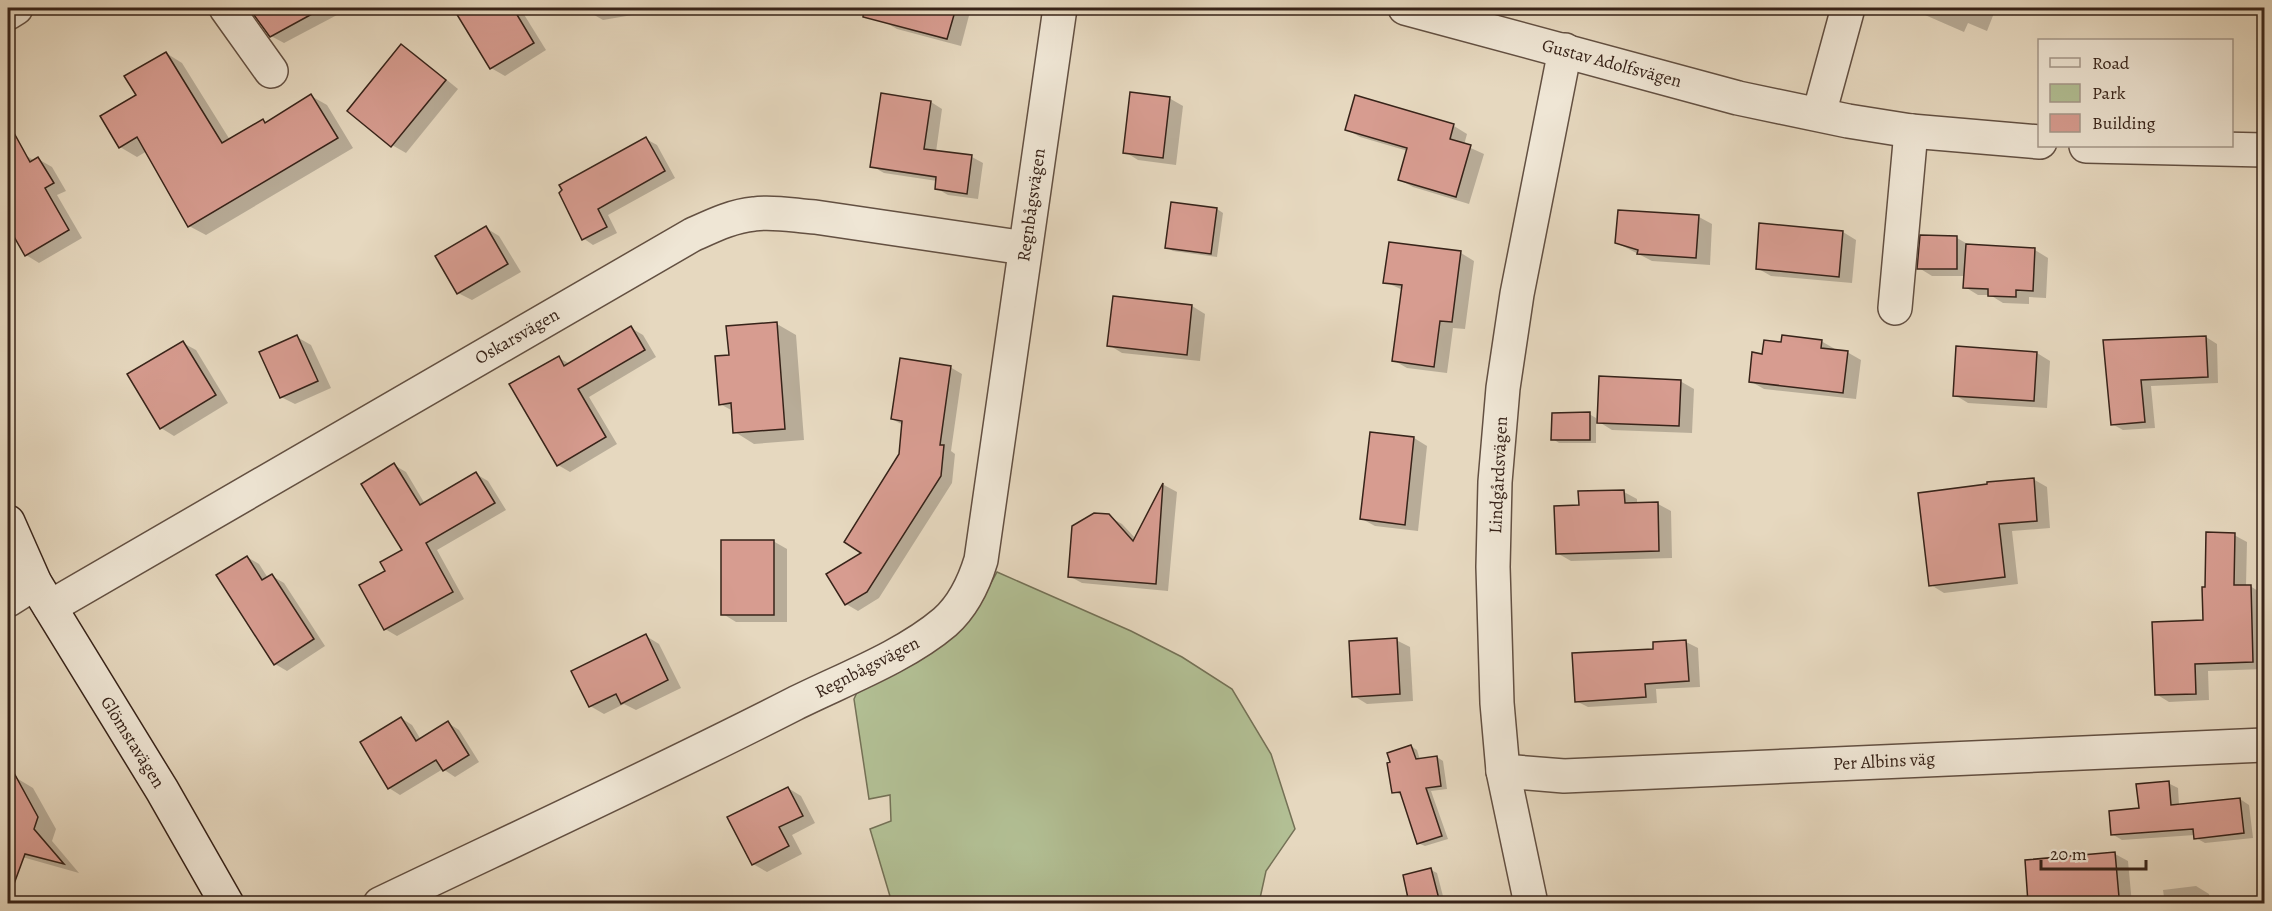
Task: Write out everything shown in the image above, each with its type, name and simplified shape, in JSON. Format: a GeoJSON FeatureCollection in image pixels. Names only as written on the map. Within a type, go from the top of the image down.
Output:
{"type":"FeatureCollection","features":[{"type":"Feature","properties":{"kind":"street"},"geometry":{"type":"LineString","coordinates":[[8,13],[16,8]]}},
{"type":"Feature","properties":{"kind":"street"},"geometry":{"type":"LineString","coordinates":[[226,8],[271,71]]}},
{"type":"Feature","properties":{"kind":"street","name":"Regnbågsvägen"},"geometry":{"type":"LineString","coordinates":[[380,903],[691,757],[840,680],[910,647],[948,620],[969,590],[981,560],[1060,8]]}},
{"type":"Feature","properties":{"kind":"street","name":"Gustav Adolfsvägen"},"geometry":{"type":"LineString","coordinates":[[1405,8],[1738,98],[1911,131],[2038,142]]}},
{"type":"Feature","properties":{"kind":"street"},"geometry":{"type":"LineString","coordinates":[[1819,114],[1848,8]]}},
{"type":"Feature","properties":{"kind":"street","name":"Lindgårdsvägen"},"geometry":{"type":"LineString","coordinates":[[1531,903],[1503,771],[1497,703],[1493,567],[1495,482],[1503,388],[1517,294],[1565,50]]}},
{"type":"Feature","properties":{"kind":"street"},"geometry":{"type":"LineString","coordinates":[[1895,308],[1911,131]]}},
{"type":"Feature","properties":{"kind":"street"},"geometry":{"type":"LineString","coordinates":[[2131,147],[2265,150]]}},
{"type":"Feature","properties":{"kind":"street","name":"Oskarsvägen"},"geometry":{"type":"LineString","coordinates":[[8,600],[42,595],[692,235],[716,224],[755,213],[780,214],[815,217],[1025,248]]}},
{"type":"Feature","properties":{"kind":"street","name":"Glömstavägen"},"geometry":{"type":"LineString","coordinates":[[8,522],[42,595]]}},
{"type":"Feature","properties":{"kind":"street","name":"Glömstavägen"},"geometry":{"type":"LineString","coordinates":[[8,551],[42,595],[162,790],[227,903]]}},
{"type":"Feature","properties":{"kind":"street","name":"Per Albins väg"},"geometry":{"type":"LineString","coordinates":[[1503,771],[1564,776],[2265,745]]}},
{"type":"Feature","properties":{"kind":"green space"},"geometry":{"type":"Polygon","coordinates":[[[997,572],[1131,631],[1182,657],[1232,689],[1271,754],[1295,829],[1266,871],[1259,903],[892,903],[870,829],[891,821],[890,795],[869,799],[854,699],[858,690],[925,657],[959,628],[962,629],[979,605],[997,572]]]}},
{"type":"Feature","properties":{"kind":"building"},"geometry":{"type":"Polygon","coordinates":[[[249,8],[323,8],[270,37],[249,8]]]}},
{"type":"Feature","properties":{"kind":"building"},"geometry":{"type":"Polygon","coordinates":[[[453,8],[513,8],[534,43],[490,69],[453,8]]]}},
{"type":"Feature","properties":{"kind":"building"},"geometry":{"type":"Polygon","coordinates":[[[864,8],[956,8],[947,39],[863,17],[864,8]]]}},
{"type":"Feature","properties":{"kind":"building"},"geometry":{"type":"Polygon","coordinates":[[[401,44],[446,80],[391,147],[347,111],[401,44]]]}},
{"type":"Feature","properties":{"kind":"building"},"geometry":{"type":"Polygon","coordinates":[[[166,52],[222,143],[263,119],[265,123],[311,94],[338,138],[188,227],[137,137],[119,148],[100,116],[136,95],[124,76],[166,52]]]}},
{"type":"Feature","properties":{"kind":"building"},"geometry":{"type":"Polygon","coordinates":[[[1130,92],[1170,97],[1163,158],[1123,153],[1130,92]]]}},
{"type":"Feature","properties":{"kind":"building"},"geometry":{"type":"Polygon","coordinates":[[[881,93],[931,101],[924,149],[972,155],[967,194],[935,189],[936,177],[870,167],[881,93]]]}},
{"type":"Feature","properties":{"kind":"building"},"geometry":{"type":"Polygon","coordinates":[[[1355,95],[1454,124],[1450,139],[1471,145],[1456,197],[1398,180],[1407,148],[1345,130],[1355,95]]]}},
{"type":"Feature","properties":{"kind":"building"},"geometry":{"type":"Polygon","coordinates":[[[8,122],[30,162],[38,157],[54,183],[45,188],[69,230],[25,256],[8,226],[8,122]]]}},
{"type":"Feature","properties":{"kind":"building"},"geometry":{"type":"Polygon","coordinates":[[[646,137],[665,171],[598,209],[607,227],[582,240],[559,193],[562,190],[559,185],[646,137]]]}},
{"type":"Feature","properties":{"kind":"building"},"geometry":{"type":"Polygon","coordinates":[[[1171,202],[1217,208],[1211,254],[1165,248],[1171,202]]]}},
{"type":"Feature","properties":{"kind":"building"},"geometry":{"type":"Polygon","coordinates":[[[1618,210],[1699,215],[1696,258],[1637,254],[1638,250],[1615,243],[1618,210]]]}},
{"type":"Feature","properties":{"kind":"building"},"geometry":{"type":"Polygon","coordinates":[[[1759,223],[1843,231],[1839,277],[1756,269],[1759,223]]]}},
{"type":"Feature","properties":{"kind":"building"},"geometry":{"type":"Polygon","coordinates":[[[486,226],[508,264],[457,294],[435,256],[486,226]]]}},
{"type":"Feature","properties":{"kind":"building"},"geometry":{"type":"Polygon","coordinates":[[[1920,235],[1957,236],[1957,269],[1917,269],[1920,235]]]}},
{"type":"Feature","properties":{"kind":"building"},"geometry":{"type":"Polygon","coordinates":[[[1389,242],[1461,251],[1452,322],[1440,321],[1434,367],[1392,361],[1402,285],[1383,283],[1389,242]]]}},
{"type":"Feature","properties":{"kind":"building"},"geometry":{"type":"Polygon","coordinates":[[[1966,244],[2035,248],[2033,291],[2016,290],[2016,297],[1988,296],[1988,289],[1963,288],[1966,244]]]}},
{"type":"Feature","properties":{"kind":"building"},"geometry":{"type":"Polygon","coordinates":[[[1113,296],[1192,305],[1187,355],[1107,346],[1113,296]]]}},
{"type":"Feature","properties":{"kind":"building"},"geometry":{"type":"Polygon","coordinates":[[[777,322],[785,429],[733,433],[731,403],[719,405],[715,356],[729,355],[726,326],[777,322]]]}},
{"type":"Feature","properties":{"kind":"building"},"geometry":{"type":"Polygon","coordinates":[[[631,326],[645,350],[578,389],[606,437],[557,466],[509,384],[559,356],[564,366],[631,326]]]}},
{"type":"Feature","properties":{"kind":"building"},"geometry":{"type":"Polygon","coordinates":[[[297,335],[318,381],[280,398],[259,352],[297,335]]]}},
{"type":"Feature","properties":{"kind":"building"},"geometry":{"type":"Polygon","coordinates":[[[1782,335],[1822,340],[1821,348],[1848,351],[1843,393],[1749,382],[1752,352],[1762,354],[1764,340],[1781,342],[1782,335]]]}},
{"type":"Feature","properties":{"kind":"building"},"geometry":{"type":"Polygon","coordinates":[[[2206,336],[2208,377],[2141,380],[2145,422],[2111,425],[2103,340],[2206,336]]]}},
{"type":"Feature","properties":{"kind":"building"},"geometry":{"type":"Polygon","coordinates":[[[183,341],[216,395],[160,429],[127,374],[183,341]]]}},
{"type":"Feature","properties":{"kind":"building"},"geometry":{"type":"Polygon","coordinates":[[[1956,346],[2037,352],[2034,401],[1953,396],[1956,346]]]}},
{"type":"Feature","properties":{"kind":"building"},"geometry":{"type":"Polygon","coordinates":[[[900,358],[951,366],[940,445],[944,445],[941,476],[867,592],[845,605],[826,574],[861,553],[844,542],[899,454],[902,421],[891,419],[900,358]]]}},
{"type":"Feature","properties":{"kind":"building"},"geometry":{"type":"Polygon","coordinates":[[[1599,376],[1681,380],[1679,426],[1597,423],[1599,376]]]}},
{"type":"Feature","properties":{"kind":"building"},"geometry":{"type":"Polygon","coordinates":[[[1590,412],[1590,440],[1551,440],[1552,413],[1590,412]]]}},
{"type":"Feature","properties":{"kind":"building"},"geometry":{"type":"Polygon","coordinates":[[[1370,432],[1414,437],[1405,525],[1360,519],[1370,432]]]}},
{"type":"Feature","properties":{"kind":"building"},"geometry":{"type":"Polygon","coordinates":[[[394,463],[420,505],[476,472],[495,503],[426,543],[453,592],[384,630],[359,585],[385,571],[380,562],[402,550],[361,484],[394,463]]]}},
{"type":"Feature","properties":{"kind":"building"},"geometry":{"type":"Polygon","coordinates":[[[2034,478],[2037,521],[1999,524],[2005,577],[1929,586],[1918,493],[1987,484],[1987,482],[2034,478]]]}},
{"type":"Feature","properties":{"kind":"building"},"geometry":{"type":"Polygon","coordinates":[[[1163,483],[1156,584],[1068,577],[1072,526],[1094,513],[1109,514],[1133,541],[1163,483]]]}},
{"type":"Feature","properties":{"kind":"building"},"geometry":{"type":"Polygon","coordinates":[[[1624,490],[1625,503],[1658,502],[1659,551],[1556,554],[1554,506],[1579,505],[1578,491],[1624,490]]]}},
{"type":"Feature","properties":{"kind":"building"},"geometry":{"type":"Polygon","coordinates":[[[2206,532],[2235,533],[2234,585],[2251,585],[2253,662],[2195,664],[2196,694],[2155,695],[2152,622],[2203,620],[2202,587],[2205,587],[2206,532]]]}},
{"type":"Feature","properties":{"kind":"building"},"geometry":{"type":"Polygon","coordinates":[[[721,540],[774,540],[774,615],[721,615],[721,540]]]}},
{"type":"Feature","properties":{"kind":"building"},"geometry":{"type":"Polygon","coordinates":[[[247,556],[262,580],[272,574],[314,639],[274,665],[216,575],[247,556]]]}},
{"type":"Feature","properties":{"kind":"building"},"geometry":{"type":"Polygon","coordinates":[[[646,634],[668,680],[621,704],[616,694],[589,707],[571,671],[646,634]]]}},
{"type":"Feature","properties":{"kind":"building"},"geometry":{"type":"Polygon","coordinates":[[[1397,638],[1400,694],[1352,697],[1349,641],[1397,638]]]}},
{"type":"Feature","properties":{"kind":"building"},"geometry":{"type":"Polygon","coordinates":[[[1686,640],[1689,681],[1645,684],[1646,697],[1575,702],[1572,653],[1653,649],[1653,642],[1686,640]]]}},
{"type":"Feature","properties":{"kind":"building"},"geometry":{"type":"Polygon","coordinates":[[[401,717],[416,741],[448,721],[469,755],[443,771],[436,760],[388,789],[360,742],[401,717]]]}},
{"type":"Feature","properties":{"kind":"building"},"geometry":{"type":"Polygon","coordinates":[[[1411,745],[1416,759],[1437,756],[1441,786],[1426,788],[1442,836],[1417,844],[1400,792],[1392,793],[1387,763],[1390,762],[1387,753],[1411,745]]]}},
{"type":"Feature","properties":{"kind":"building"},"geometry":{"type":"Polygon","coordinates":[[[8,762],[38,817],[34,829],[64,864],[25,854],[11,892],[8,891],[8,762]]]}},
{"type":"Feature","properties":{"kind":"building"},"geometry":{"type":"Polygon","coordinates":[[[2169,781],[2171,805],[2240,798],[2244,833],[2194,839],[2193,829],[2111,835],[2109,811],[2139,808],[2136,784],[2169,781]]]}},
{"type":"Feature","properties":{"kind":"building"},"geometry":{"type":"Polygon","coordinates":[[[788,787],[803,816],[779,827],[789,846],[752,865],[727,817],[788,787]]]}},
{"type":"Feature","properties":{"kind":"building"},"geometry":{"type":"Polygon","coordinates":[[[2115,852],[2119,897],[2028,903],[2025,860],[2115,852]]]}},
{"type":"Feature","properties":{"kind":"building"},"geometry":{"type":"Polygon","coordinates":[[[1431,868],[1440,903],[1409,903],[1403,875],[1431,868]]]}}]}
